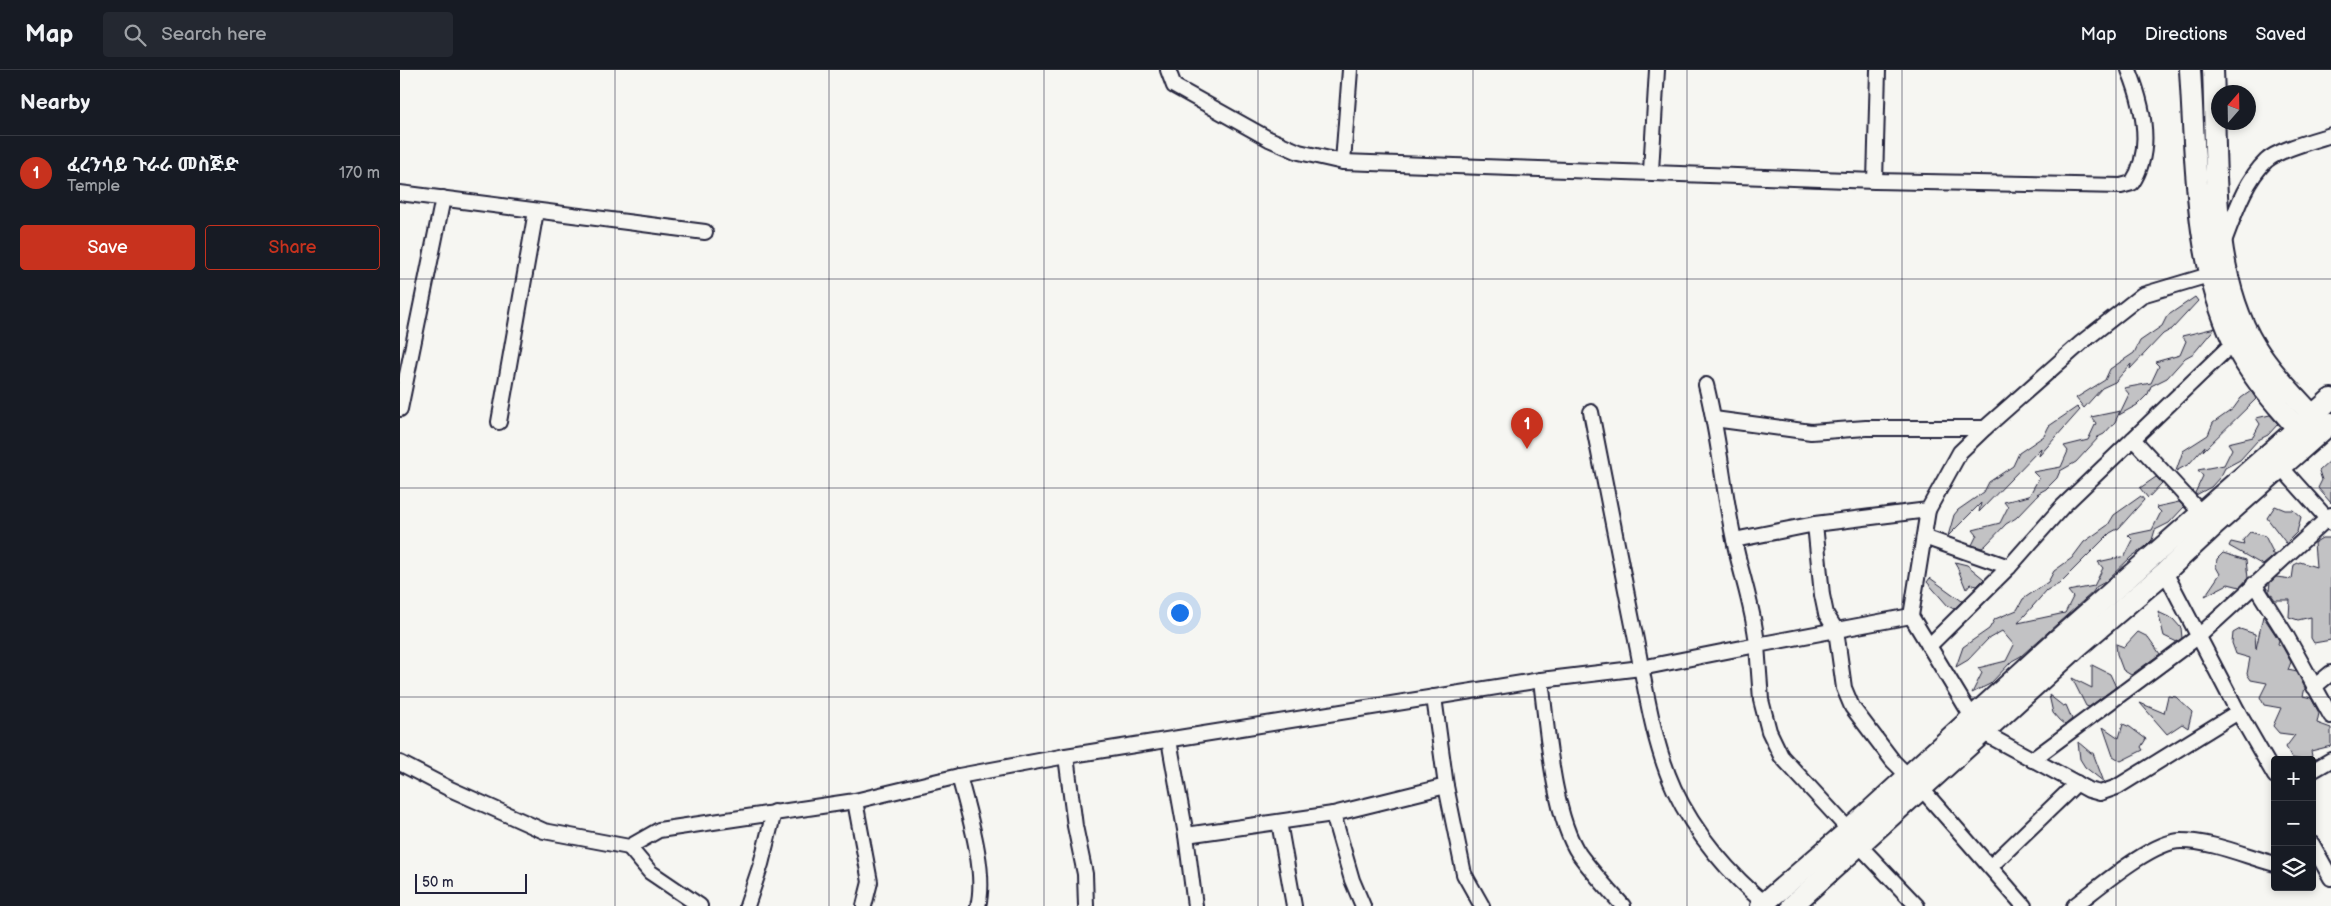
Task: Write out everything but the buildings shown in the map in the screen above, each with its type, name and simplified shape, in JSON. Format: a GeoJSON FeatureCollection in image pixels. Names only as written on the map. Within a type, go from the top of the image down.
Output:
{"type":"FeatureCollection","features":[{"type":"Feature","properties":{"kind":"street"},"geometry":{"type":"LineString","coordinates":[[1168,70],[1174,86],[1269,138],[1299,152],[1344,162],[1652,171],[1875,181],[2121,186],[2132,183],[2139,172],[2144,121],[2129,70]]}},
{"type":"Feature","properties":{"kind":"street"},"geometry":{"type":"LineString","coordinates":[[1344,162],[1350,70]]}},
{"type":"Feature","properties":{"kind":"street"},"geometry":{"type":"LineString","coordinates":[[1652,171],[1657,70]]}},
{"type":"Feature","properties":{"kind":"street"},"geometry":{"type":"LineString","coordinates":[[1875,181],[1878,70]]}},
{"type":"Feature","properties":{"kind":"street"},"geometry":{"type":"LineString","coordinates":[[2190,70],[2199,218],[2209,275],[2217,302],[2233,343],[2264,388],[2315,427]]}},
{"type":"Feature","properties":{"kind":"street"},"geometry":{"type":"LineString","coordinates":[[2213,70],[2217,202],[2222,244],[2240,318],[2272,371],[2315,427]]}},
{"type":"Feature","properties":{"kind":"street"},"geometry":{"type":"LineString","coordinates":[[2222,244],[2236,209],[2253,178],[2267,159],[2297,146],[2331,135]]}},
{"type":"Feature","properties":{"kind":"street"},"geometry":{"type":"LineString","coordinates":[[400,193],[705,232]]}},
{"type":"Feature","properties":{"kind":"street"},"geometry":{"type":"LineString","coordinates":[[400,409],[443,198]]}},
{"type":"Feature","properties":{"kind":"street"},"geometry":{"type":"LineString","coordinates":[[499,422],[536,211]]}},
{"type":"Feature","properties":{"kind":"street"},"geometry":{"type":"LineString","coordinates":[[2209,275],[2142,295],[2081,343],[1960,452],[1928,510],[1910,616],[1977,725],[2032,760],[2100,793],[2109,791],[2238,712]]}},
{"type":"Feature","properties":{"kind":"street"},"geometry":{"type":"LineString","coordinates":[[1929,646],[2009,567],[2062,507],[2233,343]]}},
{"type":"Feature","properties":{"kind":"street"},"geometry":{"type":"LineString","coordinates":[[1706,385],[1714,419],[1734,540],[1755,621],[1761,700],[1769,731],[1781,756],[1916,906]]}},
{"type":"Feature","properties":{"kind":"street"},"geometry":{"type":"LineString","coordinates":[[1977,725],[2165,572],[2280,466],[2315,427],[2331,399]]}},
{"type":"Feature","properties":{"kind":"street"},"geometry":{"type":"LineString","coordinates":[[1591,412],[1642,668],[1664,763],[1675,790],[1705,840],[1737,877],[1765,905],[1854,837],[1977,725],[2202,514],[2315,427]]}},
{"type":"Feature","properties":{"kind":"street"},"geometry":{"type":"LineString","coordinates":[[1714,419],[1811,432],[1866,428],[1985,428]]}},
{"type":"Feature","properties":{"kind":"street"},"geometry":{"type":"LineString","coordinates":[[2133,439],[2202,514]]}},
{"type":"Feature","properties":{"kind":"street"},"geometry":{"type":"LineString","coordinates":[[2032,760],[2199,636],[2254,584],[2330,519],[2280,466]]}},
{"type":"Feature","properties":{"kind":"street"},"geometry":{"type":"LineString","coordinates":[[1734,540],[1815,524],[1928,510]]}},
{"type":"Feature","properties":{"kind":"street"},"geometry":{"type":"LineString","coordinates":[[1815,524],[1822,595],[1826,614],[1836,630],[1844,688],[1852,707],[1893,761],[1915,782],[2024,906]]}},
{"type":"Feature","properties":{"kind":"street"},"geometry":{"type":"LineString","coordinates":[[1924,537],[2009,567]]}},
{"type":"Feature","properties":{"kind":"street"},"geometry":{"type":"LineString","coordinates":[[2165,572],[2238,712],[2271,769]]}},
{"type":"Feature","properties":{"kind":"street"},"geometry":{"type":"LineString","coordinates":[[2254,584],[2286,634],[2331,716]]}},
{"type":"Feature","properties":{"kind":"street"},"geometry":{"type":"LineString","coordinates":[[629,847],[659,830],[855,801],[959,776],[1066,756],[1541,680],[1642,668],[1910,616]]}},
{"type":"Feature","properties":{"kind":"street"},"geometry":{"type":"LineString","coordinates":[[2314,687],[2331,673]]}},
{"type":"Feature","properties":{"kind":"street"},"geometry":{"type":"LineString","coordinates":[[1541,680],[1556,790],[1564,823],[1578,853],[1623,906]]}},
{"type":"Feature","properties":{"kind":"street"},"geometry":{"type":"LineString","coordinates":[[1434,697],[1446,786],[1464,874],[1482,906]]}},
{"type":"Feature","properties":{"kind":"street"},"geometry":{"type":"LineString","coordinates":[[1169,740],[1186,835],[1195,906]]}},
{"type":"Feature","properties":{"kind":"street"},"geometry":{"type":"LineString","coordinates":[[1066,756],[1075,826],[1085,874],[1086,906]]}},
{"type":"Feature","properties":{"kind":"street"},"geometry":{"type":"LineString","coordinates":[[2316,769],[2331,760]]}},
{"type":"Feature","properties":{"kind":"street"},"geometry":{"type":"LineString","coordinates":[[400,763],[450,789],[544,831],[629,847],[650,872],[700,906]]}},
{"type":"Feature","properties":{"kind":"street"},"geometry":{"type":"LineString","coordinates":[[959,776],[978,863],[981,895],[978,906]]}},
{"type":"Feature","properties":{"kind":"street"},"geometry":{"type":"LineString","coordinates":[[1990,867],[2077,783]]}},
{"type":"Feature","properties":{"kind":"street"},"geometry":{"type":"LineString","coordinates":[[1186,835],[1334,814],[1446,786]]}},
{"type":"Feature","properties":{"kind":"street"},"geometry":{"type":"LineString","coordinates":[[855,801],[870,882],[864,906]]}},
{"type":"Feature","properties":{"kind":"street"},"geometry":{"type":"LineString","coordinates":[[747,906],[756,884],[774,812]]}},
{"type":"Feature","properties":{"kind":"street"},"geometry":{"type":"LineString","coordinates":[[1334,814],[1352,880],[1363,906]]}},
{"type":"Feature","properties":{"kind":"street"},"geometry":{"type":"LineString","coordinates":[[1279,822],[1294,906]]}},
{"type":"Feature","properties":{"kind":"street"},"geometry":{"type":"LineString","coordinates":[[1792,906],[1854,837]]}},
{"type":"Feature","properties":{"kind":"street"},"geometry":{"type":"LineString","coordinates":[[2074,906],[2135,861],[2164,844],[2180,841],[2198,842],[2271,863]]}},
{"type":"Feature","properties":{"kind":"street"},"geometry":{"type":"LineString","coordinates":[[2313,846],[2329,874]]}},
{"type":"Feature","properties":{"kind":"street"},"geometry":{"type":"LineString","coordinates":[[2316,870],[2329,874]]}},
{"type":"Feature","properties":{"kind":"place","name":"ፈረንሳይ ጉራራ መስጅድ"},"geometry":{"type":"Point","coordinates":[1527,449]}}]}
